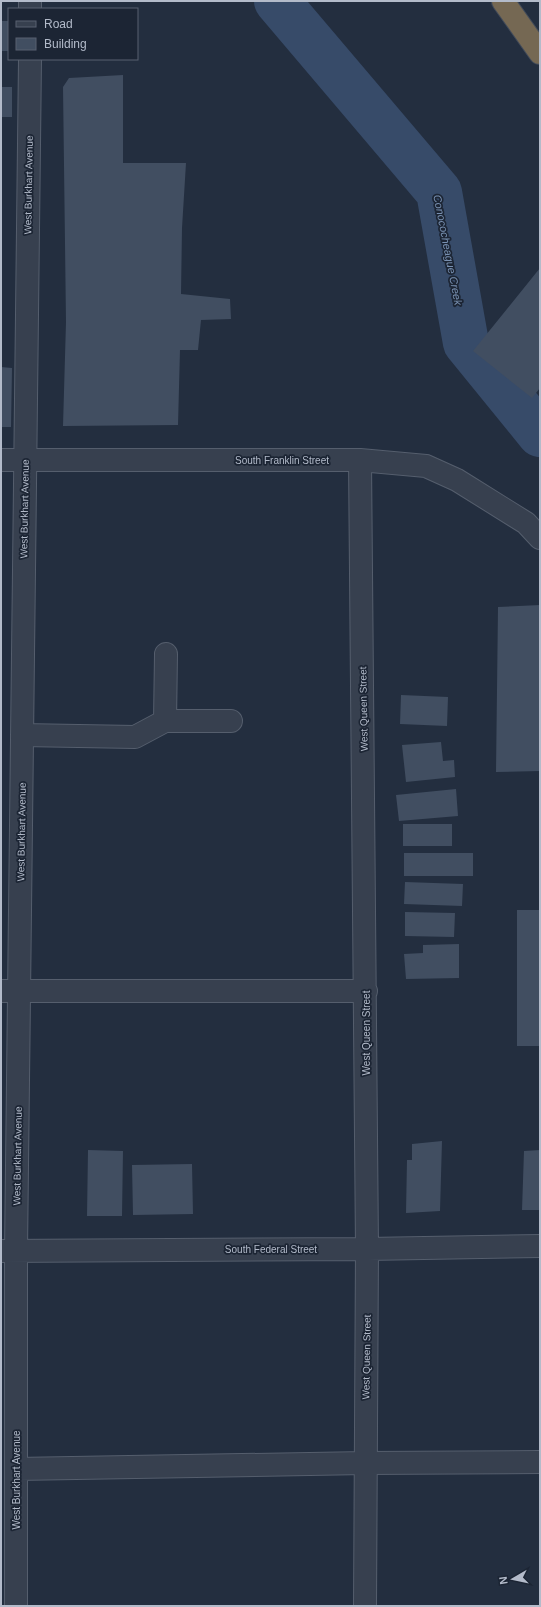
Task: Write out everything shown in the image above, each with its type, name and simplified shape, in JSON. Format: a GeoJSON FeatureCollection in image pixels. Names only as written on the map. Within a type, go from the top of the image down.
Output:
{"type":"FeatureCollection","features":[{"type":"Feature","properties":{"kind":"highway"},"geometry":{"type":"LineString","coordinates":[[503,1],[540,53]]}},
{"type":"Feature","properties":{"kind":"street","name":"West Burkhart Avenue"},"geometry":{"type":"LineString","coordinates":[[16,1606],[16,1469],[9,1251],[10,991],[22,735],[30,60]]}},
{"type":"Feature","properties":{"kind":"street","name":"South Franklin Street"},"geometry":{"type":"LineString","coordinates":[[1,460],[360,460],[426,466],[457,480],[520,519],[526,523],[540,538]]}},
{"type":"Feature","properties":{"kind":"street","name":"West Queen Street"},"geometry":{"type":"LineString","coordinates":[[360,460],[366,991],[367,1249],[365,1606]]}},
{"type":"Feature","properties":{"kind":"street"},"geometry":{"type":"LineString","coordinates":[[165,721],[166,654]]}},
{"type":"Feature","properties":{"kind":"street"},"geometry":{"type":"LineString","coordinates":[[22,735],[135,737],[165,721],[231,721]]}},
{"type":"Feature","properties":{"kind":"street"},"geometry":{"type":"LineString","coordinates":[[10,991],[366,991]]}},
{"type":"Feature","properties":{"kind":"street","name":"South Federal Street"},"geometry":{"type":"LineString","coordinates":[[9,1251],[367,1249],[540,1246]]}},
{"type":"Feature","properties":{"kind":"street"},"geometry":{"type":"LineString","coordinates":[[16,1469],[365,1463],[540,1462]]}},
{"type":"Feature","properties":{"kind":"building"},"geometry":{"type":"Polygon","coordinates":[[[1,21],[8,21],[8,51],[1,51],[1,21]]]}},
{"type":"Feature","properties":{"kind":"building"},"geometry":{"type":"Polygon","coordinates":[[[123,75],[123,163],[186,163],[182,228],[181,294],[230,299],[231,319],[201,320],[198,350],[180,350],[178,425],[63,426],[66,322],[63,87],[69,78],[123,75]]]}},
{"type":"Feature","properties":{"kind":"building"},"geometry":{"type":"Polygon","coordinates":[[[1,87],[12,87],[12,117],[1,117],[1,87]]]}},
{"type":"Feature","properties":{"kind":"building"},"geometry":{"type":"Polygon","coordinates":[[[540,268],[540,388],[532,398],[473,351],[540,268]]]}},
{"type":"Feature","properties":{"kind":"building"},"geometry":{"type":"Polygon","coordinates":[[[1,367],[12,368],[11,427],[1,427],[1,367]]]}},
{"type":"Feature","properties":{"kind":"building"},"geometry":{"type":"Polygon","coordinates":[[[540,605],[540,771],[496,772],[498,607],[540,605]]]}},
{"type":"Feature","properties":{"kind":"building"},"geometry":{"type":"Polygon","coordinates":[[[401,695],[448,697],[447,726],[400,724],[401,695]]]}},
{"type":"Feature","properties":{"kind":"building"},"geometry":{"type":"Polygon","coordinates":[[[441,742],[443,761],[454,760],[455,777],[406,782],[402,745],[441,742]]]}},
{"type":"Feature","properties":{"kind":"building"},"geometry":{"type":"Polygon","coordinates":[[[456,789],[458,816],[399,821],[396,795],[456,789]]]}},
{"type":"Feature","properties":{"kind":"building"},"geometry":{"type":"Polygon","coordinates":[[[403,824],[452,824],[452,846],[403,846],[403,824]]]}},
{"type":"Feature","properties":{"kind":"building"},"geometry":{"type":"Polygon","coordinates":[[[404,853],[473,853],[473,876],[404,876],[404,853]]]}},
{"type":"Feature","properties":{"kind":"building"},"geometry":{"type":"Polygon","coordinates":[[[405,882],[463,884],[462,906],[404,904],[405,882]]]}},
{"type":"Feature","properties":{"kind":"building"},"geometry":{"type":"Polygon","coordinates":[[[517,910],[540,910],[540,1046],[517,1046],[517,910]]]}},
{"type":"Feature","properties":{"kind":"building"},"geometry":{"type":"Polygon","coordinates":[[[405,912],[455,913],[454,937],[405,936],[405,912]]]}},
{"type":"Feature","properties":{"kind":"building"},"geometry":{"type":"Polygon","coordinates":[[[459,944],[459,978],[406,979],[404,954],[423,953],[423,945],[459,944]]]}},
{"type":"Feature","properties":{"kind":"building"},"geometry":{"type":"Polygon","coordinates":[[[442,1141],[440,1211],[406,1213],[407,1160],[412,1160],[412,1144],[442,1141]]]}},
{"type":"Feature","properties":{"kind":"building"},"geometry":{"type":"Polygon","coordinates":[[[88,1150],[123,1151],[122,1216],[87,1216],[88,1150]]]}},
{"type":"Feature","properties":{"kind":"building"},"geometry":{"type":"Polygon","coordinates":[[[540,1150],[540,1210],[522,1210],[524,1151],[540,1150]]]}},
{"type":"Feature","properties":{"kind":"building"},"geometry":{"type":"Polygon","coordinates":[[[192,1164],[193,1214],[133,1215],[132,1165],[192,1164]]]}},
{"type":"Feature","properties":{"kind":"waterway","name":"Conococheague Creek"},"geometry":{"type":"LineString","coordinates":[[277,1],[439,192],[466,343],[540,434]]}}]}
